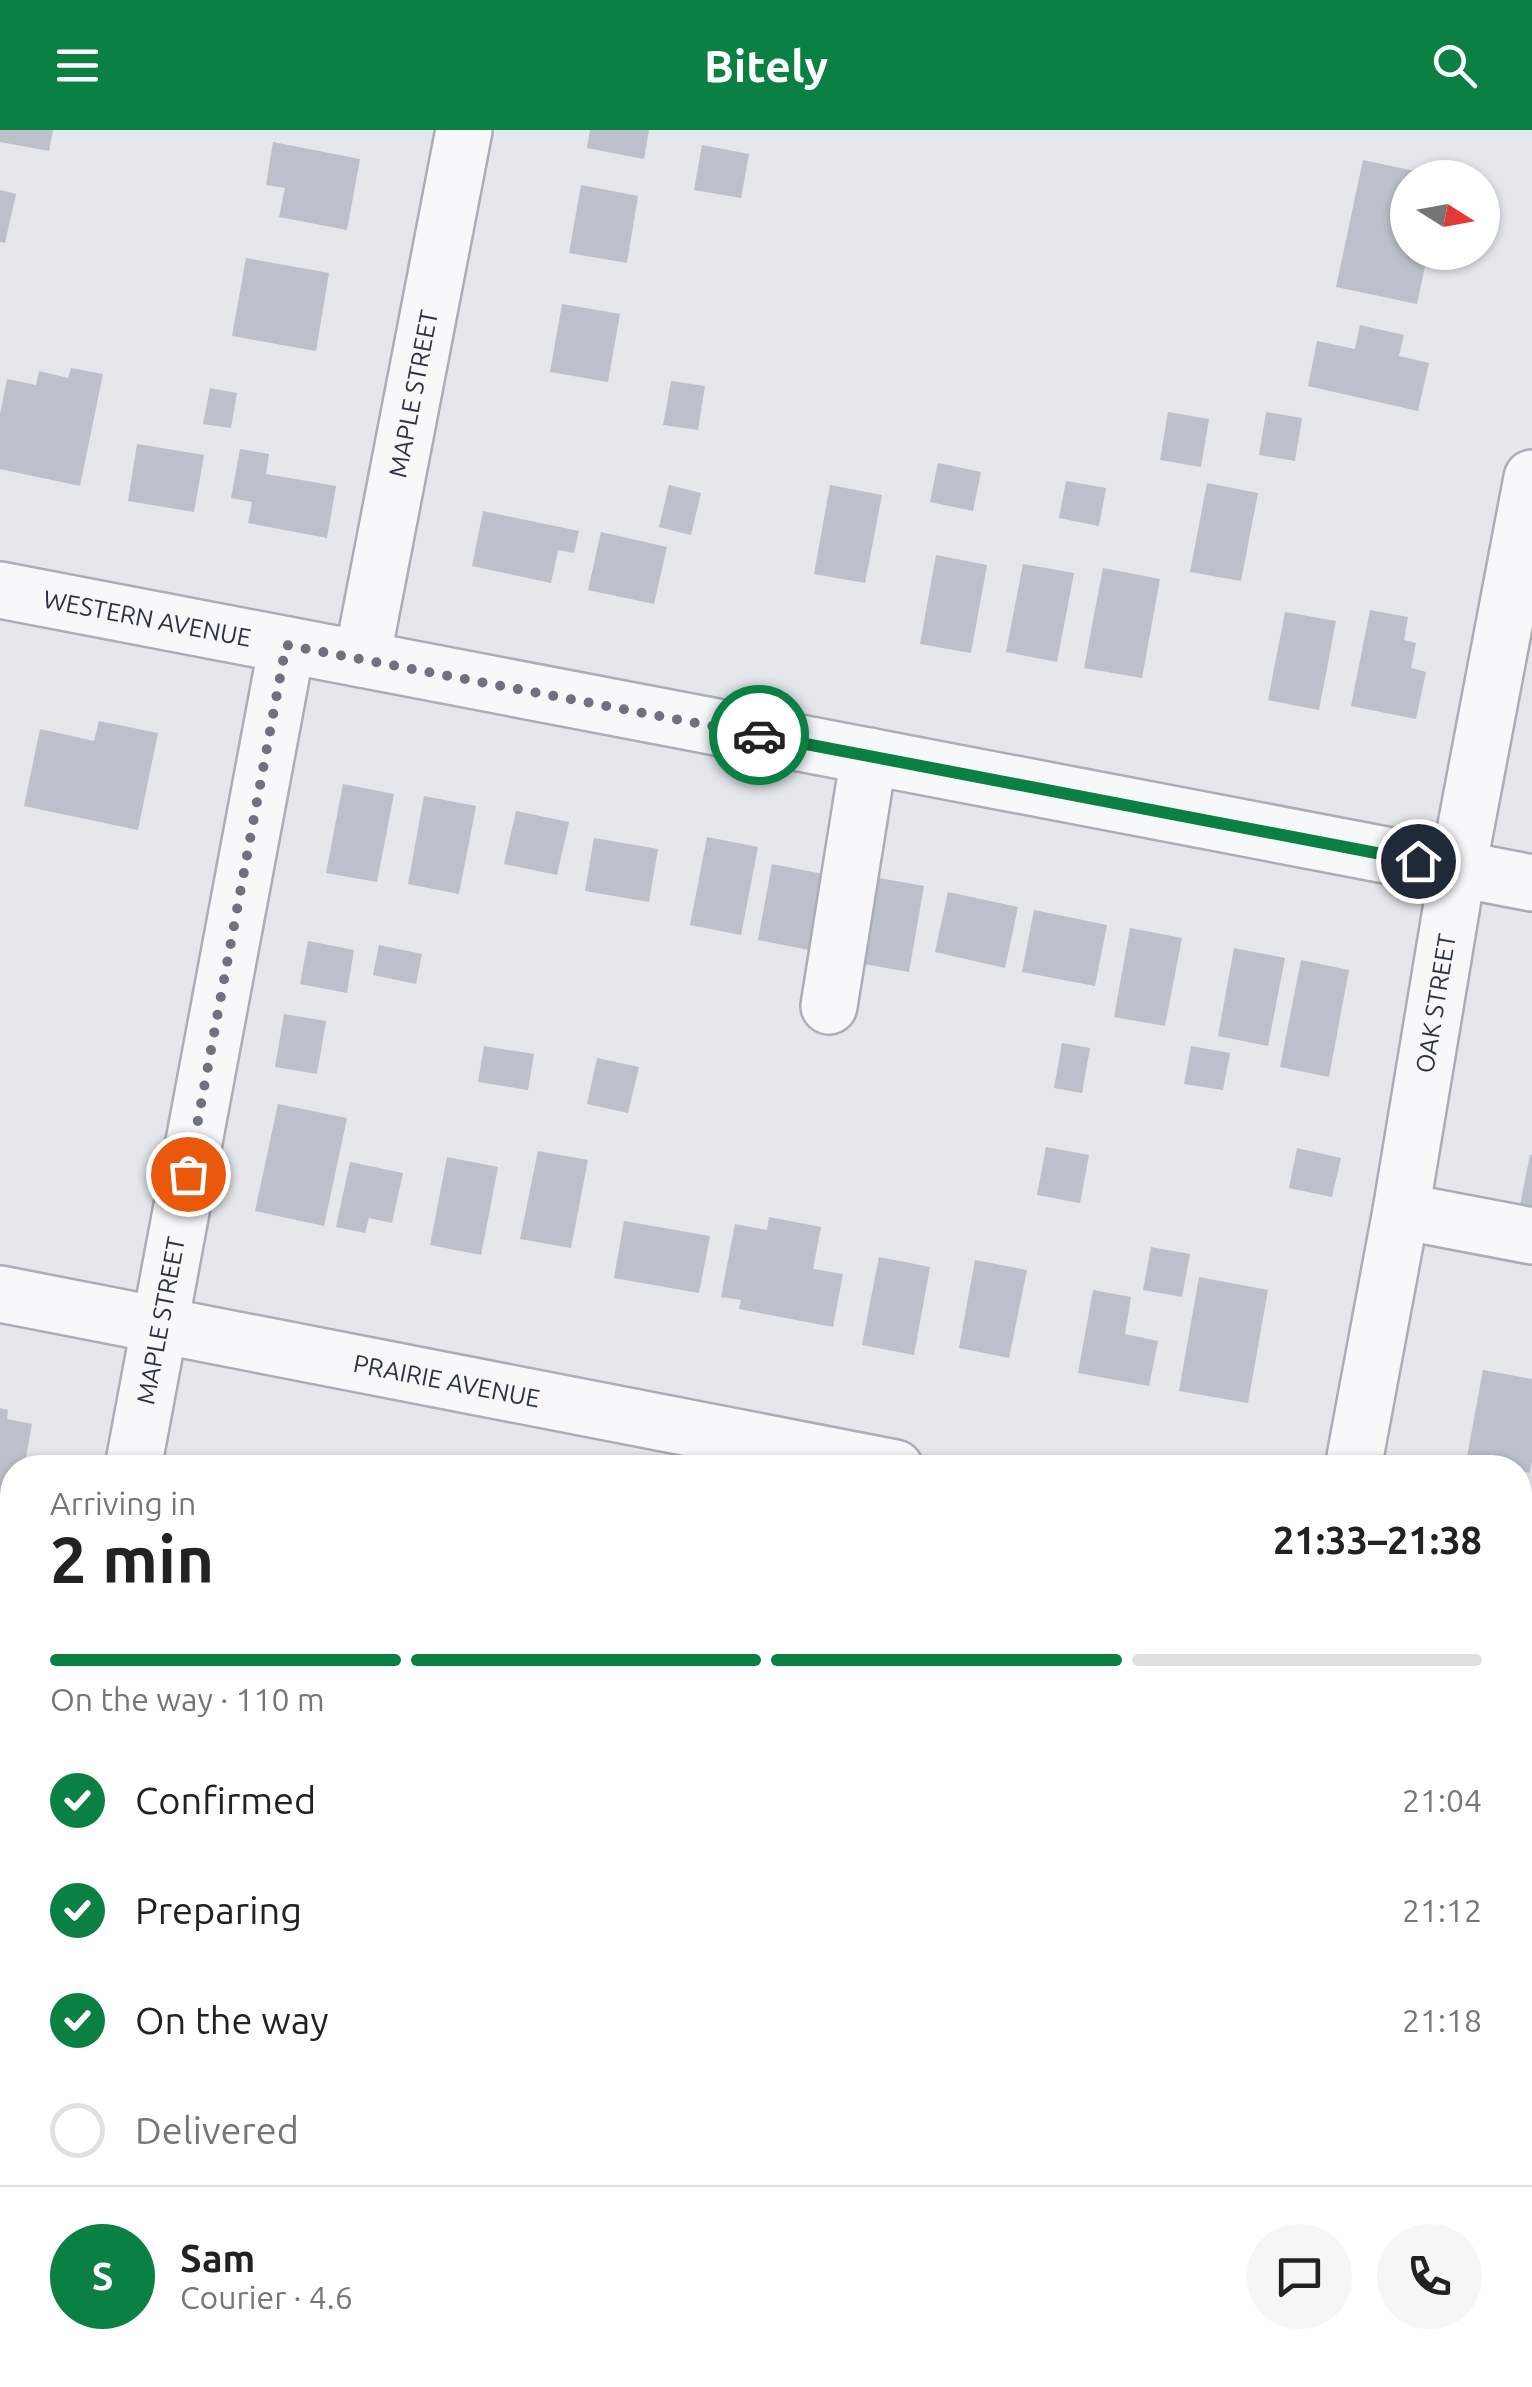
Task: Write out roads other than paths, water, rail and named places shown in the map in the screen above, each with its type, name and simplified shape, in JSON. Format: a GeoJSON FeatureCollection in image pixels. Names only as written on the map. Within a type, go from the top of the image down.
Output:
{"type":"FeatureCollection","features":[{"type":"Feature","properties":{"kind":"street","name":"MAPLE STREET"},"geometry":{"type":"LineString","coordinates":[[362,659],[464,130]]}},
{"type":"Feature","properties":{"kind":"street","name":"OAK STREET"},"geometry":{"type":"LineString","coordinates":[[1355,1455],[1458,868],[1532,478]]}},
{"type":"Feature","properties":{"kind":"street","name":"WESTERN AVENUE"},"geometry":{"type":"LineString","coordinates":[[0,590],[1532,882]]}},
{"type":"Feature","properties":{"kind":"street","name":"MAPLE STREET"},"geometry":{"type":"LineString","coordinates":[[135,1455],[286,645]]}},
{"type":"Feature","properties":{"kind":"street"},"geometry":{"type":"LineString","coordinates":[[813,1001],[851,873],[869,756]]}},
{"type":"Feature","properties":{"kind":"street"},"geometry":{"type":"LineString","coordinates":[[1400,1211],[1532,1236]]}},
{"type":"Feature","properties":{"kind":"street","name":"PRAIRIE AVENUE"},"geometry":{"type":"LineString","coordinates":[[0,1294],[827,1455]]}}]}
